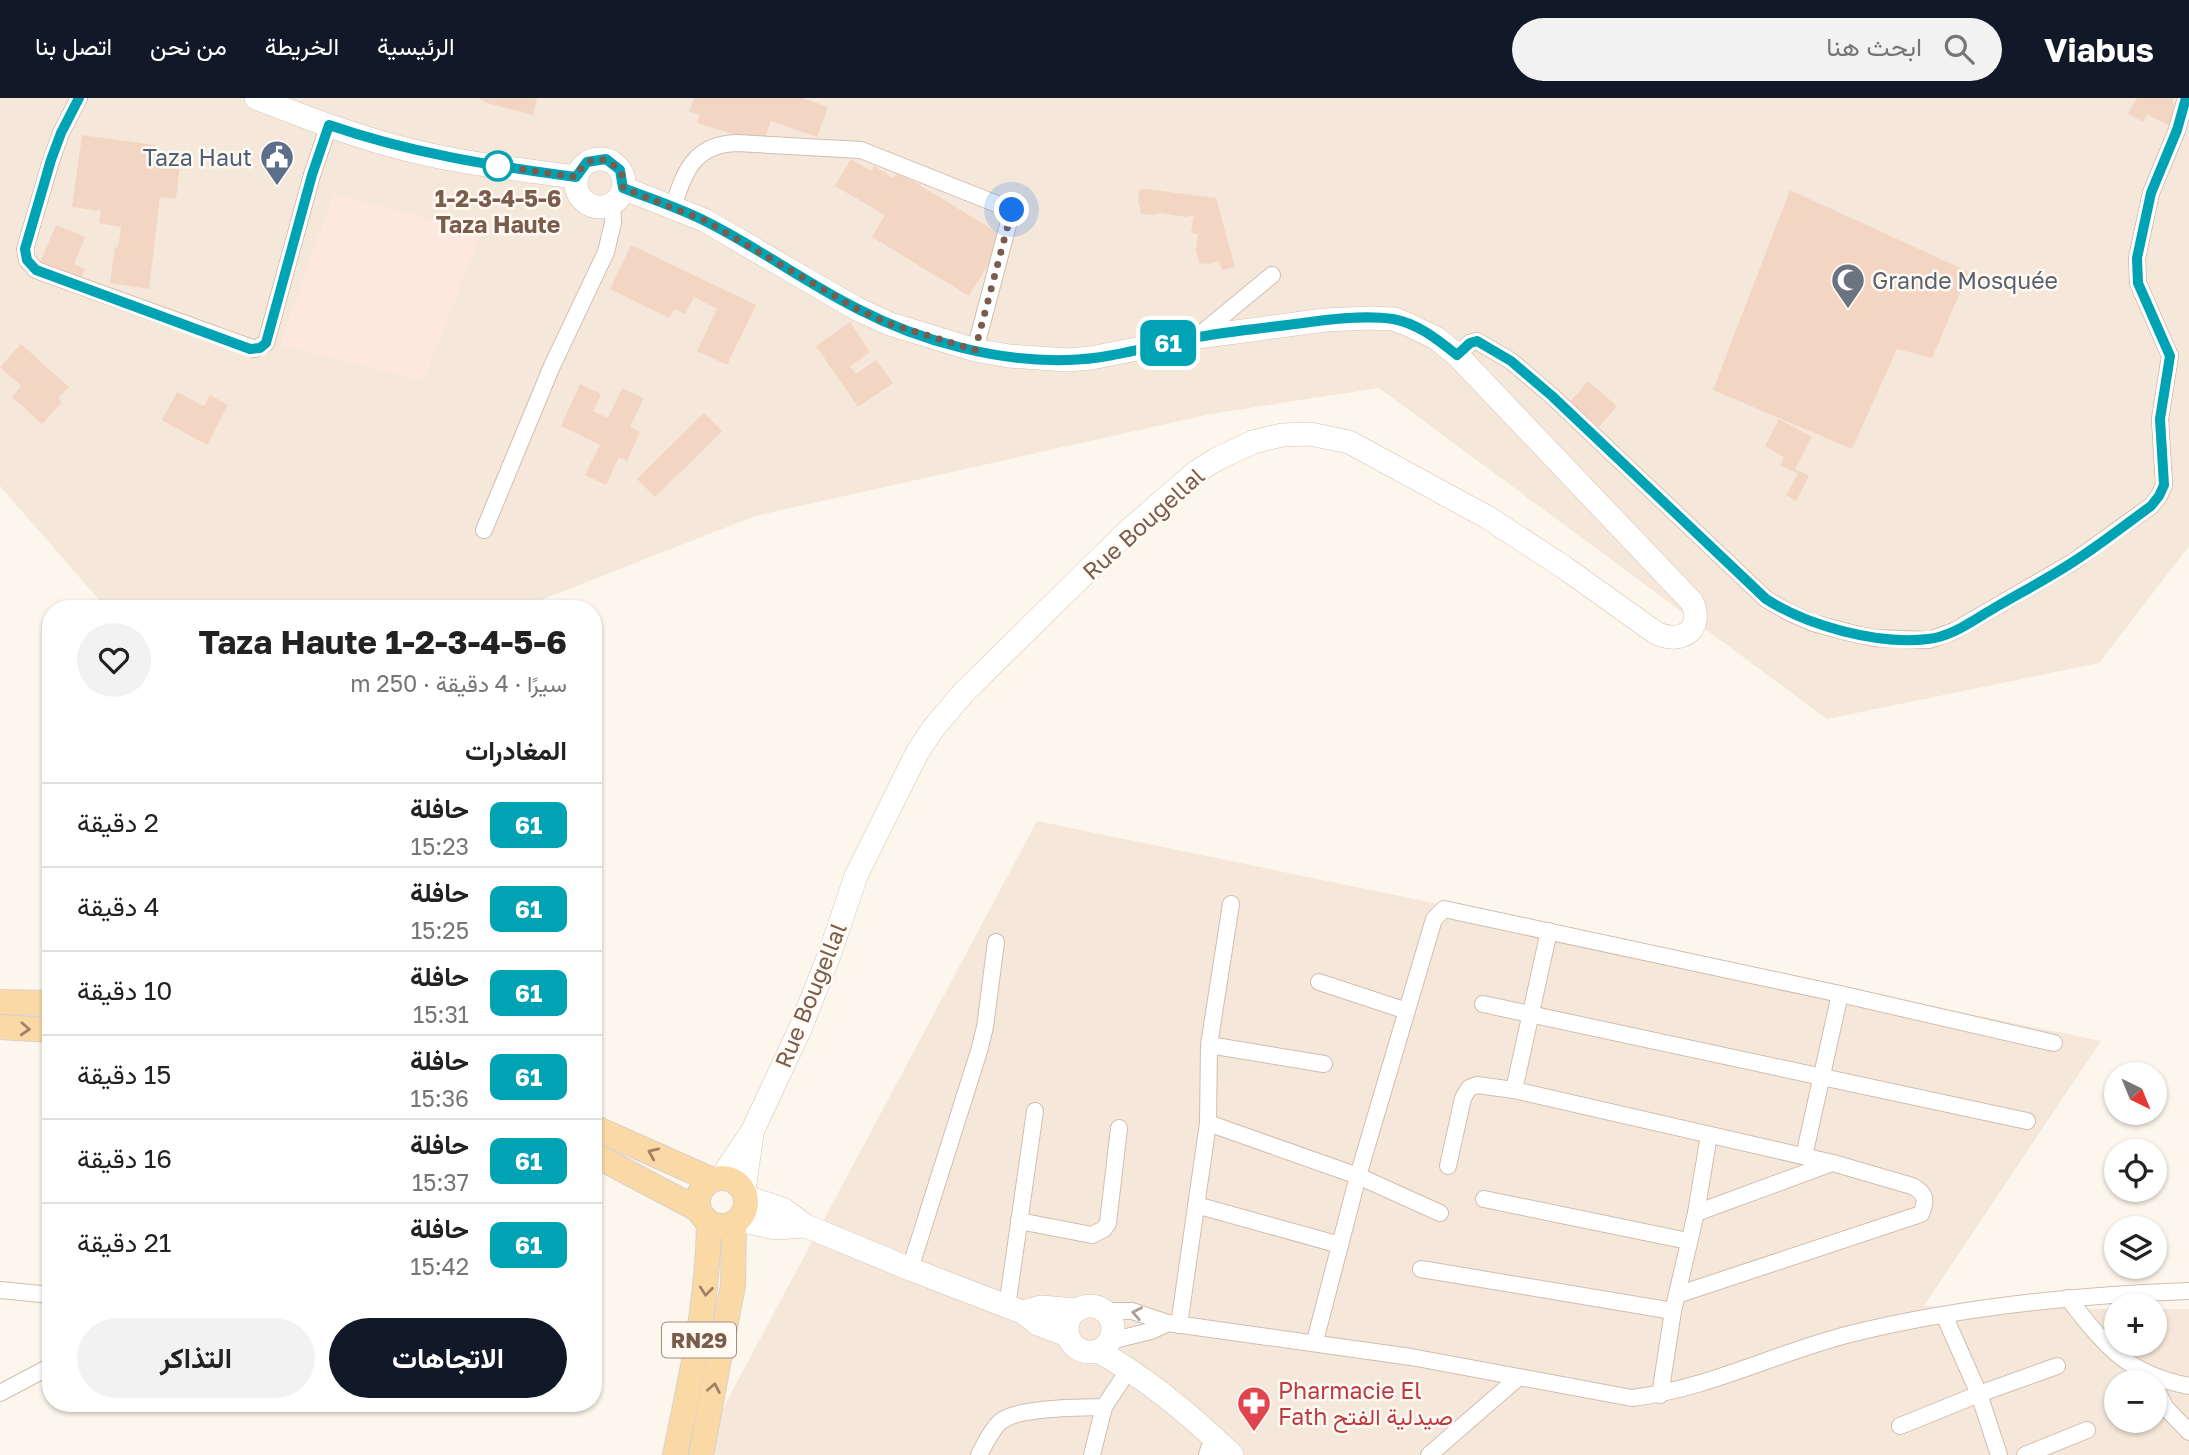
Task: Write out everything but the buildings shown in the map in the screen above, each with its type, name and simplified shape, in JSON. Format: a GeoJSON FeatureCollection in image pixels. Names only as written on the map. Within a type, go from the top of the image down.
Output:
{"type":"FeatureCollection","features":[{"type":"Feature","properties":{"kind":"main road"},"geometry":{"type":"LineString","coordinates":[[0,1002],[42,1003]]}},
{"type":"Feature","properties":{"kind":"main road"},"geometry":{"type":"LineString","coordinates":[[0,1027],[42,1029]]}},
{"type":"Feature","properties":{"kind":"main road"},"geometry":{"type":"LineString","coordinates":[[602,1131],[716,1179],[738,1183],[741,1208],[726,1227],[602,1159]]}},
{"type":"Feature","properties":{"kind":"main road","name":"RN29"},"geometry":{"type":"LineString","coordinates":[[675,1455],[701,1329],[707,1282],[704,1217],[700,1193],[716,1179]]}},
{"type":"Feature","properties":{"kind":"main road","name":"RN29"},"geometry":{"type":"LineString","coordinates":[[701,1455],[733,1285],[741,1208]]}},
{"type":"Feature","properties":{"kind":"street"},"geometry":{"type":"LineString","coordinates":[[79,98],[51,160],[25,249],[31,266],[255,349],[266,343],[312,175],[329,125]]}},
{"type":"Feature","properties":{"kind":"street"},"geometry":{"type":"LineString","coordinates":[[256,98],[371,139],[424,153],[576,177]]}},
{"type":"Feature","properties":{"kind":"street"},"geometry":{"type":"LineString","coordinates":[[1463,362],[1470,343],[1477,341],[1511,361],[1552,396],[1732,568],[1766,599],[1779,607],[1813,623],[1874,638],[1929,639],[1954,631],[2073,562],[2151,506],[2164,485],[2160,419],[2170,356],[2138,283],[2137,258],[2151,193],[2177,130],[2186,98]]}},
{"type":"Feature","properties":{"kind":"street"},"geometry":{"type":"LineString","coordinates":[[673,208],[681,180],[698,156],[718,144],[737,143],[860,149],[1012,210],[975,350]]}},
{"type":"Feature","properties":{"kind":"street"},"geometry":{"type":"LineString","coordinates":[[484,530],[552,366],[607,252],[613,223],[617,196],[620,170],[606,159],[587,162],[576,177],[577,189],[583,200],[594,206],[617,196]]}},
{"type":"Feature","properties":{"kind":"street","name":"Rue Bougellal"},"geometry":{"type":"LineString","coordinates":[[617,196],[673,208],[704,220],[857,309],[890,324],[975,350],[1009,356],[1068,360],[1130,352],[1196,337],[1325,320],[1394,319],[1422,330],[1463,362],[1692,602],[1696,616],[1688,633],[1679,638],[1667,639],[1487,517],[1349,442],[1310,434],[1282,435],[1253,442],[1217,459],[1196,472],[1128,531],[963,693],[932,730],[917,753],[856,876],[800,1029],[752,1132],[716,1179]]}},
{"type":"Feature","properties":{"kind":"street"},"geometry":{"type":"LineString","coordinates":[[1196,337],[1272,275]]}},
{"type":"Feature","properties":{"kind":"street"},"geometry":{"type":"LineString","coordinates":[[1174,1324],[1208,1123],[1209,1045],[1231,904]]}},
{"type":"Feature","properties":{"kind":"street"},"geometry":{"type":"LineString","coordinates":[[1315,1342],[1357,1176],[1434,919],[1440,912],[1450,909],[2054,1042]]}},
{"type":"Feature","properties":{"kind":"street"},"geometry":{"type":"LineString","coordinates":[[1514,1090],[1549,931]]}},
{"type":"Feature","properties":{"kind":"street"},"geometry":{"type":"LineString","coordinates":[[910,1269],[979,1051],[985,1027],[996,942]]}},
{"type":"Feature","properties":{"kind":"street"},"geometry":{"type":"LineString","coordinates":[[1319,982],[1406,1012]]}},
{"type":"Feature","properties":{"kind":"street"},"geometry":{"type":"LineString","coordinates":[[1804,1156],[1840,994]]}},
{"type":"Feature","properties":{"kind":"street"},"geometry":{"type":"LineString","coordinates":[[1483,1004],[2027,1121]]}},
{"type":"Feature","properties":{"kind":"street"},"geometry":{"type":"LineString","coordinates":[[1209,1045],[1324,1065]]}},
{"type":"Feature","properties":{"kind":"street"},"geometry":{"type":"LineString","coordinates":[[1421,1269],[1675,1303],[1921,1214],[1926,1203],[1920,1190],[1833,1163],[1514,1090],[1478,1085],[1469,1088],[1464,1098],[1448,1166]]}},
{"type":"Feature","properties":{"kind":"street"},"geometry":{"type":"LineString","coordinates":[[1015,1309],[1019,1221],[1035,1111]]}},
{"type":"Feature","properties":{"kind":"street"},"geometry":{"type":"LineString","coordinates":[[1208,1123],[1357,1176],[1440,1213]]}},
{"type":"Feature","properties":{"kind":"street"},"geometry":{"type":"LineString","coordinates":[[1019,1221],[1092,1235],[1104,1229],[1108,1223],[1119,1128]]}},
{"type":"Feature","properties":{"kind":"street","name":"Rue Bougellal"},"geometry":{"type":"LineString","coordinates":[[741,1208],[752,1132]]}},
{"type":"Feature","properties":{"kind":"street"},"geometry":{"type":"LineString","coordinates":[[1660,1395],[1675,1303],[1696,1213],[1709,1135]]}},
{"type":"Feature","properties":{"kind":"street"},"geometry":{"type":"LineString","coordinates":[[1696,1213],[1833,1163]]}},
{"type":"Feature","properties":{"kind":"street"},"geometry":{"type":"LineString","coordinates":[[1484,1199],[1688,1241]]}},
{"type":"Feature","properties":{"kind":"street"},"geometry":{"type":"LineString","coordinates":[[1196,1205],[1340,1245]]}},
{"type":"Feature","properties":{"kind":"street"},"geometry":{"type":"LineString","coordinates":[[741,1208],[775,1228],[806,1226],[1015,1309],[1038,1324],[1067,1335]]}},
{"type":"Feature","properties":{"kind":"street"},"geometry":{"type":"LineString","coordinates":[[0,1290],[42,1295]]}},
{"type":"Feature","properties":{"kind":"street"},"geometry":{"type":"LineString","coordinates":[[1015,1309],[1041,1307],[1075,1310],[1091,1305],[1105,1311],[1132,1311],[1174,1324],[1315,1342],[1632,1398],[1660,1395],[1845,1336],[1944,1315],[2068,1298],[2189,1291]]}},
{"type":"Feature","properties":{"kind":"street"},"geometry":{"type":"LineString","coordinates":[[2068,1298],[2095,1333],[2117,1355],[2138,1370]]}},
{"type":"Feature","properties":{"kind":"street"},"geometry":{"type":"LineString","coordinates":[[1075,1310],[1066,1326],[1067,1335],[1076,1348],[1090,1353],[1174,1324]]}},
{"type":"Feature","properties":{"kind":"street"},"geometry":{"type":"LineString","coordinates":[[1104,1346],[1113,1325],[1105,1311]]}},
{"type":"Feature","properties":{"kind":"street"},"geometry":{"type":"LineString","coordinates":[[1944,1315],[1979,1394],[1998,1455]]}},
{"type":"Feature","properties":{"kind":"street"},"geometry":{"type":"LineString","coordinates":[[1104,1346],[1129,1369],[1173,1400],[1210,1446],[1232,1455]]}},
{"type":"Feature","properties":{"kind":"street"},"geometry":{"type":"LineString","coordinates":[[1900,1426],[2057,1366]]}},
{"type":"Feature","properties":{"kind":"street"},"geometry":{"type":"LineString","coordinates":[[1092,1455],[1104,1407],[1129,1369]]}},
{"type":"Feature","properties":{"kind":"street"},"geometry":{"type":"LineString","coordinates":[[0,1393],[42,1371]]}},
{"type":"Feature","properties":{"kind":"street"},"geometry":{"type":"LineString","coordinates":[[1429,1455],[1519,1377]]}},
{"type":"Feature","properties":{"kind":"street"},"geometry":{"type":"LineString","coordinates":[[2167,1383],[2189,1386]]}},
{"type":"Feature","properties":{"kind":"street"},"geometry":{"type":"LineString","coordinates":[[979,1455],[994,1428],[1010,1415],[1104,1407]]}},
{"type":"Feature","properties":{"kind":"street"},"geometry":{"type":"LineString","coordinates":[[2167,1409],[2189,1432]]}},
{"type":"Feature","properties":{"kind":"street"},"geometry":{"type":"LineString","coordinates":[[2025,1455],[2087,1430]]}},
{"type":"Feature","properties":{"kind":"shaded area"},"geometry":{"type":"Polygon","coordinates":[[[0,98],[2189,98],[2189,546],[2099,663],[1827,719],[1379,388],[1211,414],[755,516],[541,600],[99,600],[0,486],[0,98]]]}},
{"type":"Feature","properties":{"kind":"shaded area"},"geometry":{"type":"Polygon","coordinates":[[[334,193],[481,234],[423,381],[280,345],[334,193]]]}},
{"type":"Feature","properties":{"kind":"shaded area"},"geometry":{"type":"Polygon","coordinates":[[[1037,821],[2101,1041],[1924,1306],[2104,1309],[2104,1356],[2167,1356],[2167,1309],[2189,1309],[2189,1455],[698,1455],[1037,821]]]}},
{"type":"Feature","properties":{"kind":"bus line","name":"61"},"geometry":{"type":"LineString","coordinates":[[79,98],[51,160],[25,249],[31,266],[250,349],[260,348],[266,343],[318,153],[329,125],[413,151],[576,177],[587,162],[606,159],[620,170],[623,188],[704,220],[857,309],[890,324],[975,350],[1044,360],[1068,360],[1130,352],[1196,337],[1325,320],[1370,318],[1394,319],[1422,330],[1457,355],[1470,343],[1477,341],[1511,361],[1552,396],[1766,599],[1813,623],[1851,633],[1874,638],[1929,639],[1954,631],[2073,562],[2151,506],[2159,496],[2164,485],[2160,419],[2170,356],[2138,283],[2137,258],[2151,193],[2177,130],[2186,98]]}},
{"type":"Feature","properties":{"kind":"place","name":"1-2-3-4-5-6 Taza Haute"},"geometry":{"type":"Point","coordinates":[498,166]}},
{"type":"Feature","properties":{"kind":"place","name":"Taza Haut"},"geometry":{"type":"Point","coordinates":[277,187]}},
{"type":"Feature","properties":{"kind":"place","name":"Grande Mosquée"},"geometry":{"type":"Point","coordinates":[1848,310]}},
{"type":"Feature","properties":{"kind":"place","name":"Pharmacie El Fath صيدلية الفتح"},"geometry":{"type":"Point","coordinates":[1254,1433]}},
{"type":"Feature","properties":{"kind":"route"},"geometry":{"type":"LineString","coordinates":[[498,166],[576,177],[587,162],[606,159],[620,170],[623,188],[704,220],[857,309],[890,324],[975,350],[1012,210]]}}]}
